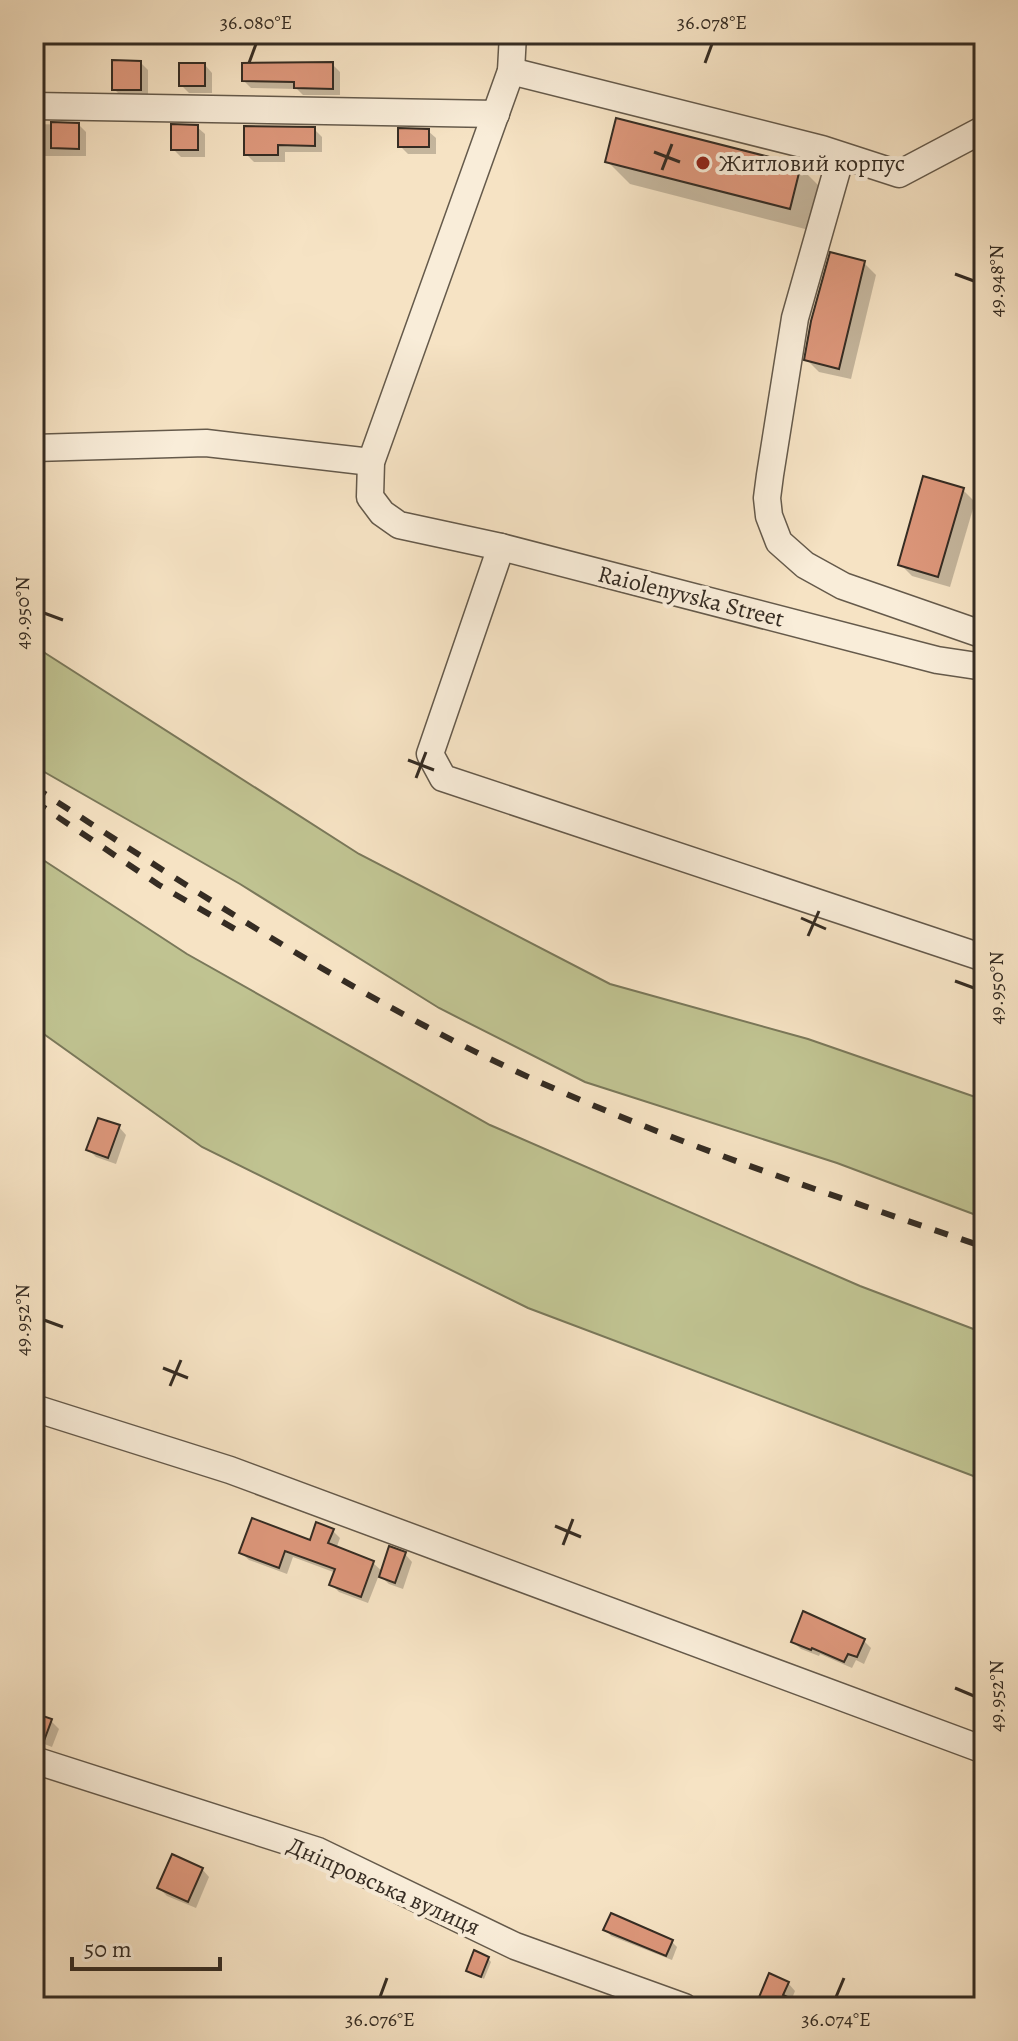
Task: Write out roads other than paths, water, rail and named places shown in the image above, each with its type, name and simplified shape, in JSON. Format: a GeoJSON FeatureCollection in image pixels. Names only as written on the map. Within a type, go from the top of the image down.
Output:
{"type":"FeatureCollection","features":[{"type":"Feature","properties":{"kind":"street"},"geometry":{"type":"LineString","coordinates":[[34,448],[206,443],[371,462],[511,71],[513,34]]}},
{"type":"Feature","properties":{"kind":"street"},"geometry":{"type":"LineString","coordinates":[[511,71],[822,149],[899,174],[984,129]]}},
{"type":"Feature","properties":{"kind":"street"},"geometry":{"type":"LineString","coordinates":[[34,106],[496,114]]}},
{"type":"Feature","properties":{"kind":"street"},"geometry":{"type":"LineString","coordinates":[[841,156],[795,318],[770,475],[767,498],[769,516],[779,542],[805,565],[843,586],[984,635]]}},
{"type":"Feature","properties":{"kind":"street","name":"Raiolenyvska Street"},"geometry":{"type":"LineString","coordinates":[[371,462],[370,497],[382,513],[399,525],[501,547],[937,660],[984,667]]}},
{"type":"Feature","properties":{"kind":"street"},"geometry":{"type":"LineString","coordinates":[[501,547],[430,754],[443,778],[984,958]]}},
{"type":"Feature","properties":{"kind":"street"},"geometry":{"type":"LineString","coordinates":[[34,1408],[230,1470],[984,1750]]}},
{"type":"Feature","properties":{"kind":"street","name":"Дніпровська вулиця"},"geometry":{"type":"LineString","coordinates":[[34,1760],[318,1851],[515,1946],[684,2007]]}},
{"type":"Feature","properties":{"kind":"railway"},"geometry":{"type":"LineString","coordinates":[[34,787],[326,971],[494,1061],[701,1148],[984,1247]]}},
{"type":"Feature","properties":{"kind":"railway"},"geometry":{"type":"LineString","coordinates":[[34,801],[159,885],[240,932]]}},
{"type":"Feature","properties":{"kind":"place","name":"Житловий корпус"},"geometry":{"type":"Point","coordinates":[703,163]}}]}
